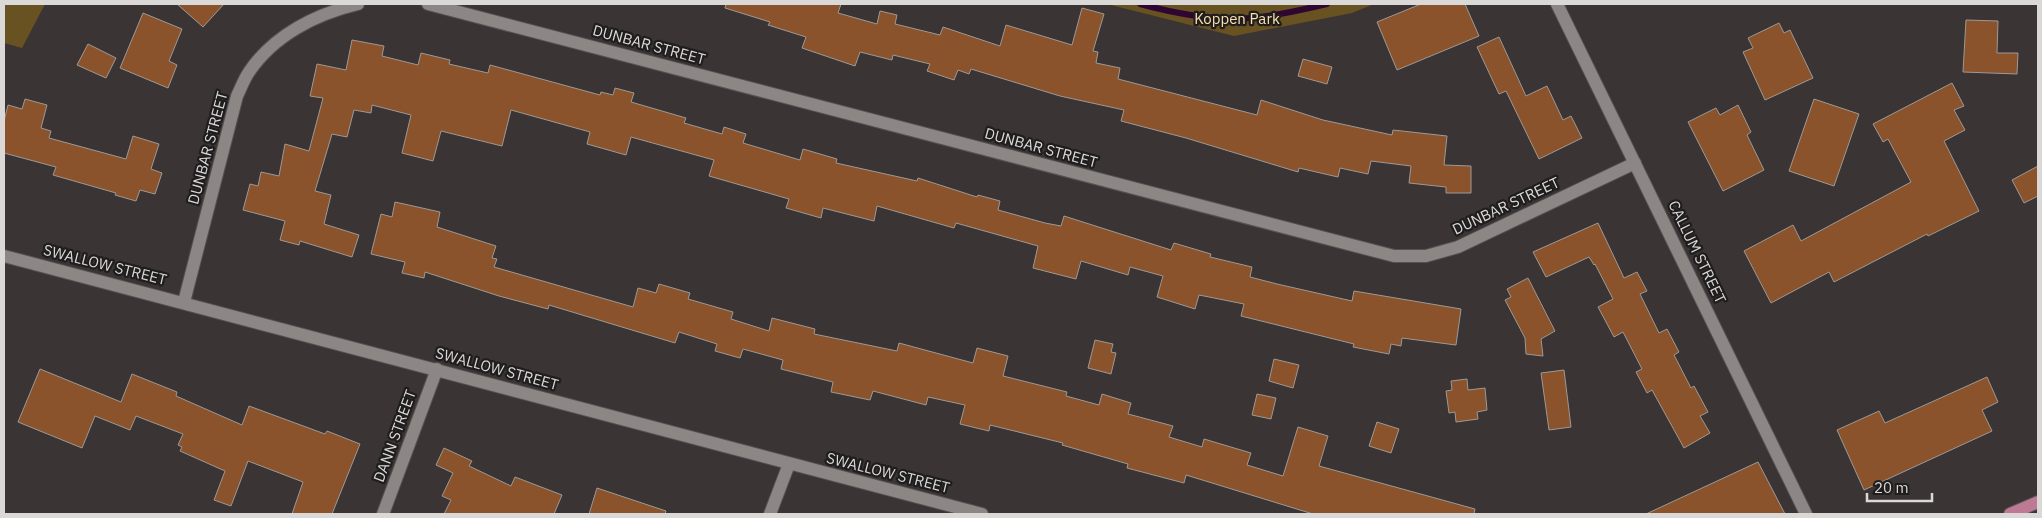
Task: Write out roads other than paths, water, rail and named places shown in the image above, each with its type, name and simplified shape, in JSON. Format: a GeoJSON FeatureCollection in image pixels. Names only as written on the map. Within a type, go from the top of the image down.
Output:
{"type":"FeatureCollection","features":[{"type":"Feature","properties":{"kind":"main road"},"geometry":{"type":"LineString","coordinates":[[2010,514],[2038,502]]}},
{"type":"Feature","properties":{"kind":"street","name":"DUNBAR STREET"},"geometry":{"type":"LineString","coordinates":[[184,302],[237,96],[249,72],[292,30],[324,14],[358,4]]}},
{"type":"Feature","properties":{"kind":"street","name":"DUNBAR STREET"},"geometry":{"type":"LineString","coordinates":[[428,4],[1394,256],[1426,256],[1458,247],[1635,163]]}},
{"type":"Feature","properties":{"kind":"street","name":"CALLUM STREET"},"geometry":{"type":"LineString","coordinates":[[1557,4],[1806,514]]}},
{"type":"Feature","properties":{"kind":"street","name":"SWALLOW STREET"},"geometry":{"type":"LineString","coordinates":[[4,256],[982,514]]}},
{"type":"Feature","properties":{"kind":"street","name":"DANN STREET"},"geometry":{"type":"LineString","coordinates":[[383,514],[437,369]]}},
{"type":"Feature","properties":{"kind":"street"},"geometry":{"type":"LineString","coordinates":[[770,514],[789,464]]}},
{"type":"Feature","properties":{"kind":"waterway"},"geometry":{"type":"LineString","coordinates":[[1140,4],[1211,18],[1235,19],[1270,16],[1327,4]]}},
{"type":"Feature","properties":{"kind":"park label","name":"Koppen Park"},"geometry":{"type":"Point","coordinates":[1237,19]}}]}
